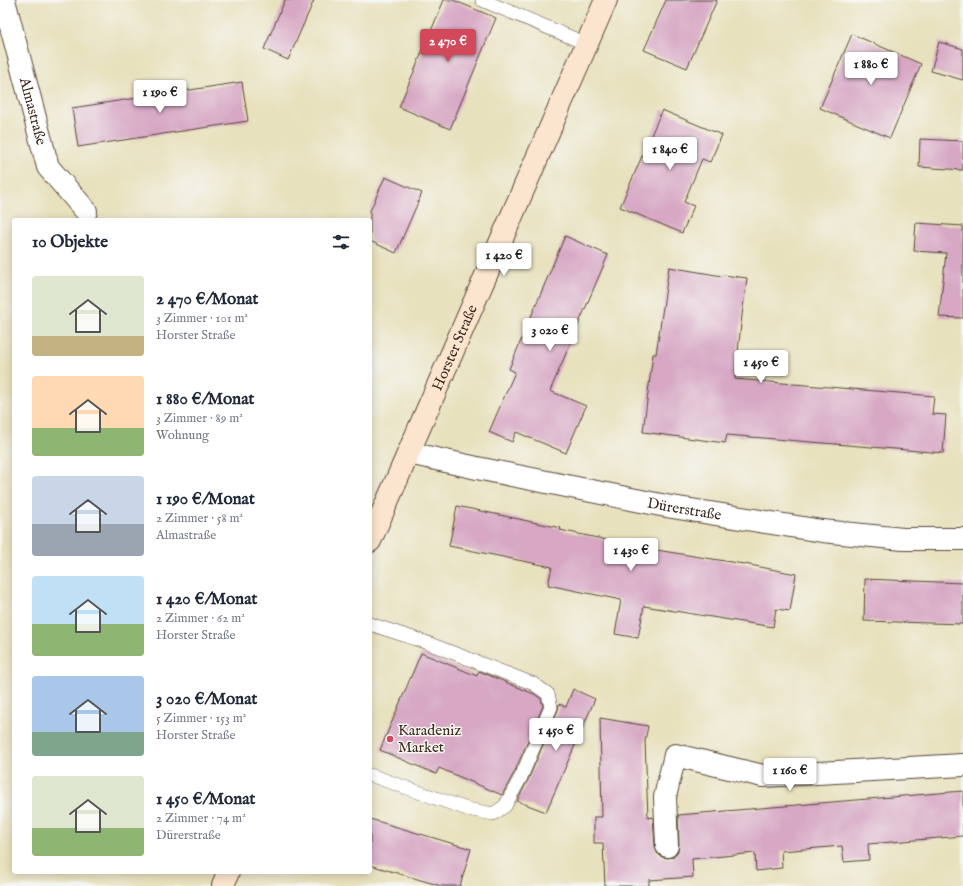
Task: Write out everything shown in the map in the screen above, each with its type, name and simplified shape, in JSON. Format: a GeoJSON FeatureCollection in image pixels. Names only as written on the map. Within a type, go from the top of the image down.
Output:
{"type":"FeatureCollection","features":[{"type":"Feature","properties":{"kind":"main road","name":"Horster Straße"},"geometry":{"type":"LineString","coordinates":[[372,536],[606,0]]}},
{"type":"Feature","properties":{"kind":"main road"},"geometry":{"type":"LineString","coordinates":[[222,886],[227,874]]}},
{"type":"Feature","properties":{"kind":"street","name":"Almastraße"},"geometry":{"type":"LineString","coordinates":[[4,0],[48,167],[86,211]]}},
{"type":"Feature","properties":{"kind":"street","name":"Dürerstraße"},"geometry":{"type":"LineString","coordinates":[[409,453],[666,506],[822,531],[903,539],[963,538]]}},
{"type":"Feature","properties":{"kind":"street"},"geometry":{"type":"LineString","coordinates":[[667,846],[665,797],[675,755],[763,776],[963,765]]}},
{"type":"Feature","properties":{"kind":"lane"},"geometry":{"type":"LineString","coordinates":[[482,0],[587,44]]}},
{"type":"Feature","properties":{"kind":"lane"},"geometry":{"type":"LineString","coordinates":[[372,625],[425,642],[534,684],[548,694],[550,707],[521,777],[506,806],[493,814],[467,809],[372,776]]}},
{"type":"Feature","properties":{"kind":"building"},"geometry":{"type":"Polygon","coordinates":[[[285,0],[314,0],[288,60],[264,49],[285,0]]]}},
{"type":"Feature","properties":{"kind":"building"},"geometry":{"type":"Polygon","coordinates":[[[444,0],[453,0],[496,18],[450,129],[399,107],[444,0]]]}},
{"type":"Feature","properties":{"kind":"building"},"geometry":{"type":"Polygon","coordinates":[[[666,0],[717,0],[687,68],[644,50],[666,0]]]}},
{"type":"Feature","properties":{"kind":"building"},"geometry":{"type":"Polygon","coordinates":[[[852,34],[921,64],[890,138],[820,108],[852,34]]]}},
{"type":"Feature","properties":{"kind":"building"},"geometry":{"type":"Polygon","coordinates":[[[939,42],[963,49],[963,80],[931,71],[939,42]]]}},
{"type":"Feature","properties":{"kind":"building"},"geometry":{"type":"Polygon","coordinates":[[[242,82],[248,121],[78,147],[72,108],[242,82]]]}},
{"type":"Feature","properties":{"kind":"building"},"geometry":{"type":"Polygon","coordinates":[[[662,110],[722,135],[710,162],[702,159],[684,202],[694,206],[682,233],[620,207],[662,110]]]}},
{"type":"Feature","properties":{"kind":"building"},"geometry":{"type":"Polygon","coordinates":[[[920,139],[963,141],[963,170],[919,167],[920,139]]]}},
{"type":"Feature","properties":{"kind":"building"},"geometry":{"type":"Polygon","coordinates":[[[385,177],[422,193],[396,253],[372,242],[372,218],[370,218],[370,211],[385,177]]]}},
{"type":"Feature","properties":{"kind":"building"},"geometry":{"type":"Polygon","coordinates":[[[916,223],[963,226],[963,318],[939,317],[946,253],[914,251],[916,223]]]}},
{"type":"Feature","properties":{"kind":"building"},"geometry":{"type":"Polygon","coordinates":[[[565,236],[608,255],[550,391],[586,406],[566,453],[516,432],[512,442],[489,432],[515,372],[509,369],[565,236]]]}},
{"type":"Feature","properties":{"kind":"building"},"geometry":{"type":"Polygon","coordinates":[[[669,267],[722,276],[747,278],[735,379],[934,396],[932,414],[946,415],[943,453],[727,435],[725,443],[643,432],[653,354],[656,354],[669,267]]]}},
{"type":"Feature","properties":{"kind":"building"},"geometry":{"type":"Polygon","coordinates":[[[457,506],[650,549],[796,574],[790,611],[776,609],[773,627],[644,606],[638,638],[615,634],[621,600],[548,585],[552,567],[449,546],[457,506]]]}},
{"type":"Feature","properties":{"kind":"building"},"geometry":{"type":"Polygon","coordinates":[[[865,579],[963,583],[963,624],[864,621],[865,579]]]}},
{"type":"Feature","properties":{"kind":"building"},"geometry":{"type":"Polygon","coordinates":[[[421,653],[477,676],[479,671],[534,694],[541,699],[543,706],[514,773],[502,795],[439,768],[436,774],[380,750],[421,653]]]}},
{"type":"Feature","properties":{"kind":"building"},"geometry":{"type":"Polygon","coordinates":[[[573,689],[595,699],[546,812],[517,801],[528,780],[558,710],[559,704],[566,707],[573,689]]]}},
{"type":"Feature","properties":{"kind":"building"},"geometry":{"type":"Polygon","coordinates":[[[600,718],[648,726],[645,741],[648,818],[653,817],[655,847],[657,853],[662,857],[673,857],[678,851],[678,815],[963,791],[963,836],[868,844],[869,860],[844,862],[842,846],[781,851],[782,868],[756,871],[755,853],[692,859],[693,877],[649,880],[649,886],[605,886],[603,843],[594,843],[594,817],[602,817],[600,718]]]}},
{"type":"Feature","properties":{"kind":"building"},"geometry":{"type":"Polygon","coordinates":[[[372,820],[471,849],[460,886],[441,886],[372,866],[372,820]]]}},
{"type":"Feature","properties":{"kind":"place","name":"Karadeniz Market"},"geometry":{"type":"Point","coordinates":[390,739]}}]}
